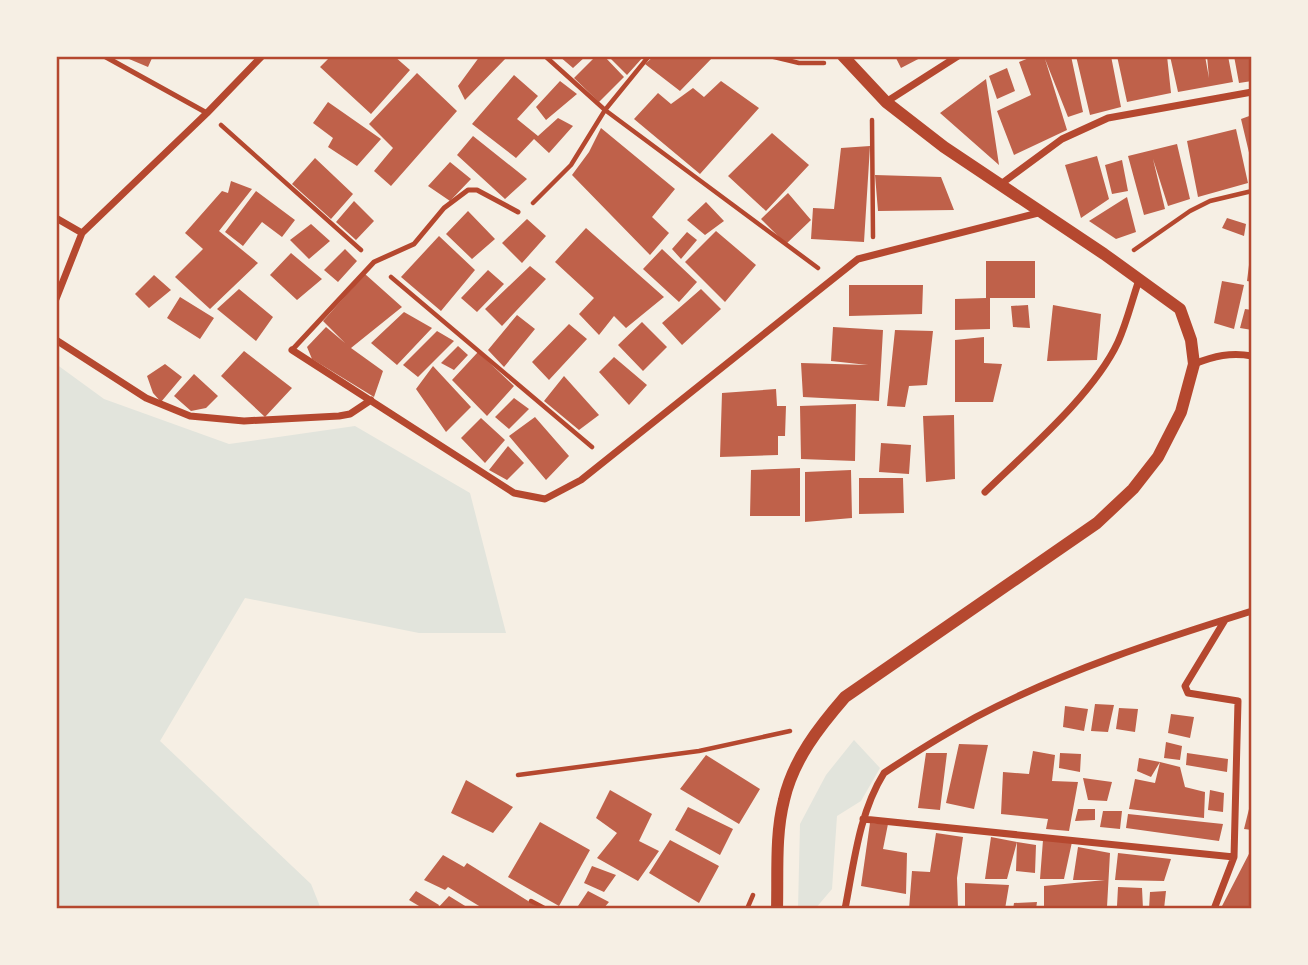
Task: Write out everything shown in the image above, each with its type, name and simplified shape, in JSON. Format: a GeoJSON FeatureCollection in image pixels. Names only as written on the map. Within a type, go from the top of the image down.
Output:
{"type":"FeatureCollection","features":[{"type":"Feature","properties":{"kind":"street"},"geometry":{"type":"LineString","coordinates":[[56,299],[82,233],[262,56]]}},
{"type":"Feature","properties":{"kind":"street"},"geometry":{"type":"LineString","coordinates":[[886,102],[958,56]]}},
{"type":"Feature","properties":{"kind":"street"},"geometry":{"type":"LineString","coordinates":[[776,909],[779,833],[784,798],[798,761],[822,724],[845,697],[1097,523],[1133,489],[1158,457],[1181,412],[1194,363],[1191,340],[1180,309],[944,147],[886,102],[846,60]]}},
{"type":"Feature","properties":{"kind":"street"},"geometry":{"type":"LineString","coordinates":[[1001,184],[1062,139],[1108,118],[1252,92]]}},
{"type":"Feature","properties":{"kind":"street"},"geometry":{"type":"LineString","coordinates":[[292,350],[514,493],[545,499],[581,480],[858,259],[1042,212]]}},
{"type":"Feature","properties":{"kind":"street"},"geometry":{"type":"LineString","coordinates":[[56,218],[82,233]]}},
{"type":"Feature","properties":{"kind":"street"},"geometry":{"type":"LineString","coordinates":[[985,492],[1062,416],[1106,364],[1119,340],[1139,280]]}},
{"type":"Feature","properties":{"kind":"street"},"geometry":{"type":"LineString","coordinates":[[56,340],[146,398],[190,416],[244,421],[339,416],[350,414],[371,400]]}},
{"type":"Feature","properties":{"kind":"street"},"geometry":{"type":"LineString","coordinates":[[1194,363],[1214,356],[1252,356]]}},
{"type":"Feature","properties":{"kind":"street"},"geometry":{"type":"LineString","coordinates":[[845,909],[863,819],[884,773],[977,717],[1076,672],[1147,645],[1252,611]]}},
{"type":"Feature","properties":{"kind":"street"},"geometry":{"type":"LineString","coordinates":[[1214,909],[1234,857],[1238,701],[1188,693],[1185,686],[1225,620]]}},
{"type":"Feature","properties":{"kind":"street"},"geometry":{"type":"LineString","coordinates":[[863,819],[1234,857]]}},
{"type":"Feature","properties":{"kind":"lane"},"geometry":{"type":"LineString","coordinates":[[104,56],[207,113]]}},
{"type":"Feature","properties":{"kind":"lane"},"geometry":{"type":"LineString","coordinates":[[292,350],[374,262],[414,244],[444,208],[468,190],[477,190],[518,212]]}},
{"type":"Feature","properties":{"kind":"path"},"geometry":{"type":"LineString","coordinates":[[545,56],[605,110],[832,279]]}},
{"type":"Feature","properties":{"kind":"path"},"geometry":{"type":"LineString","coordinates":[[518,212],[537,200],[571,165],[605,110],[649,56]]}},
{"type":"Feature","properties":{"kind":"path"},"geometry":{"type":"LineString","coordinates":[[770,56],[799,63],[846,60]]}},
{"type":"Feature","properties":{"kind":"path"},"geometry":{"type":"LineString","coordinates":[[872,87],[873,255]]}},
{"type":"Feature","properties":{"kind":"path"},"geometry":{"type":"LineString","coordinates":[[207,113],[374,262],[607,460]]}},
{"type":"Feature","properties":{"kind":"path"},"geometry":{"type":"LineString","coordinates":[[1115,262],[1190,211],[1210,201],[1252,191]]}},
{"type":"Feature","properties":{"kind":"path"},"geometry":{"type":"LineString","coordinates":[[518,775],[699,751],[822,724]]}},
{"type":"Feature","properties":{"kind":"path"},"geometry":{"type":"LineString","coordinates":[[531,901],[546,909]]}},
{"type":"Feature","properties":{"kind":"shaded area"},"geometry":{"type":"Polygon","coordinates":[[[56,364],[104,399],[229,444],[355,426],[470,493],[506,633],[419,633],[245,598],[160,741],[311,884],[321,909],[56,909],[56,364]]]}},
{"type":"Feature","properties":{"kind":"shaded area"},"geometry":{"type":"Polygon","coordinates":[[[854,740],[880,768],[861,801],[837,816],[832,889],[815,909],[798,909],[800,824],[826,775],[854,740]]]}},
{"type":"Feature","properties":{"kind":"building"},"geometry":{"type":"Polygon","coordinates":[[[122,56],[153,56],[148,67],[122,56]]]}},
{"type":"Feature","properties":{"kind":"building"},"geometry":{"type":"Polygon","coordinates":[[[331,56],[394,56],[410,70],[371,114],[320,67],[331,56]]]}},
{"type":"Feature","properties":{"kind":"building"},"geometry":{"type":"Polygon","coordinates":[[[480,56],[508,56],[465,100],[458,86],[480,56]]]}},
{"type":"Feature","properties":{"kind":"building"},"geometry":{"type":"Polygon","coordinates":[[[559,56],[586,56],[573,68],[559,56]]]}},
{"type":"Feature","properties":{"kind":"building"},"geometry":{"type":"Polygon","coordinates":[[[596,56],[604,56],[624,77],[599,102],[574,78],[596,56]]]}},
{"type":"Feature","properties":{"kind":"building"},"geometry":{"type":"Polygon","coordinates":[[[608,56],[644,56],[627,75],[608,56]]]}},
{"type":"Feature","properties":{"kind":"building"},"geometry":{"type":"Polygon","coordinates":[[[654,56],[714,56],[680,91],[645,64],[654,56]]]}},
{"type":"Feature","properties":{"kind":"building"},"geometry":{"type":"Polygon","coordinates":[[[895,56],[924,56],[901,68],[895,56]]]}},
{"type":"Feature","properties":{"kind":"building"},"geometry":{"type":"Polygon","coordinates":[[[1034,56],[1071,56],[1083,112],[1068,117],[1045,59],[1067,130],[1014,155],[997,111],[1031,95],[1019,62],[1034,56]]]}},
{"type":"Feature","properties":{"kind":"building"},"geometry":{"type":"Polygon","coordinates":[[[1076,56],[1111,56],[1121,107],[1090,115],[1076,56]]]}},
{"type":"Feature","properties":{"kind":"building"},"geometry":{"type":"Polygon","coordinates":[[[1117,56],[1167,56],[1171,93],[1127,102],[1117,56]]]}},
{"type":"Feature","properties":{"kind":"building"},"geometry":{"type":"Polygon","coordinates":[[[1170,56],[1205,56],[1209,78],[1207,56],[1228,56],[1233,82],[1178,92],[1170,56]]]}},
{"type":"Feature","properties":{"kind":"building"},"geometry":{"type":"Polygon","coordinates":[[[1234,56],[1252,56],[1252,81],[1239,83],[1234,56]]]}},
{"type":"Feature","properties":{"kind":"building"},"geometry":{"type":"Polygon","coordinates":[[[1007,68],[1015,91],[997,99],[989,76],[1007,68]]]}},
{"type":"Feature","properties":{"kind":"building"},"geometry":{"type":"Polygon","coordinates":[[[417,73],[457,111],[391,186],[374,171],[393,148],[369,124],[417,73]]]}},
{"type":"Feature","properties":{"kind":"building"},"geometry":{"type":"Polygon","coordinates":[[[514,75],[538,96],[517,119],[538,136],[558,118],[573,126],[549,153],[534,139],[516,158],[472,124],[514,75]]]}},
{"type":"Feature","properties":{"kind":"building"},"geometry":{"type":"Polygon","coordinates":[[[986,79],[999,165],[940,113],[986,79]]]}},
{"type":"Feature","properties":{"kind":"building"},"geometry":{"type":"Polygon","coordinates":[[[560,81],[577,94],[546,120],[536,107],[560,81]]]}},
{"type":"Feature","properties":{"kind":"building"},"geometry":{"type":"Polygon","coordinates":[[[721,81],[759,108],[700,174],[634,119],[658,93],[671,104],[693,88],[704,97],[721,81]]]}},
{"type":"Feature","properties":{"kind":"building"},"geometry":{"type":"Polygon","coordinates":[[[328,102],[381,139],[357,166],[328,147],[333,138],[313,123],[328,102]]]}},
{"type":"Feature","properties":{"kind":"building"},"geometry":{"type":"Polygon","coordinates":[[[1252,115],[1252,161],[1251,161],[1241,119],[1252,115]]]}},
{"type":"Feature","properties":{"kind":"building"},"geometry":{"type":"Polygon","coordinates":[[[601,128],[675,189],[652,217],[669,233],[650,255],[572,175],[589,152],[601,128]]]}},
{"type":"Feature","properties":{"kind":"building"},"geometry":{"type":"Polygon","coordinates":[[[1236,129],[1248,183],[1198,197],[1187,141],[1236,129]]]}},
{"type":"Feature","properties":{"kind":"building"},"geometry":{"type":"Polygon","coordinates":[[[772,133],[809,165],[766,211],[728,176],[772,133]]]}},
{"type":"Feature","properties":{"kind":"building"},"geometry":{"type":"Polygon","coordinates":[[[473,136],[527,179],[505,199],[457,155],[473,136]]]}},
{"type":"Feature","properties":{"kind":"building"},"geometry":{"type":"Polygon","coordinates":[[[1177,144],[1190,199],[1168,206],[1153,159],[1165,209],[1144,215],[1128,156],[1177,144]]]}},
{"type":"Feature","properties":{"kind":"building"},"geometry":{"type":"Polygon","coordinates":[[[870,146],[864,242],[811,239],[813,208],[834,209],[841,148],[870,146]]]}},
{"type":"Feature","properties":{"kind":"building"},"geometry":{"type":"Polygon","coordinates":[[[1097,156],[1109,199],[1081,218],[1065,165],[1097,156]]]}},
{"type":"Feature","properties":{"kind":"building"},"geometry":{"type":"Polygon","coordinates":[[[315,158],[353,194],[331,219],[292,184],[315,158]]]}},
{"type":"Feature","properties":{"kind":"building"},"geometry":{"type":"Polygon","coordinates":[[[1122,160],[1128,191],[1112,194],[1105,165],[1122,160]]]}},
{"type":"Feature","properties":{"kind":"building"},"geometry":{"type":"Polygon","coordinates":[[[450,162],[471,179],[450,201],[428,186],[450,162]]]}},
{"type":"Feature","properties":{"kind":"building"},"geometry":{"type":"Polygon","coordinates":[[[875,175],[941,177],[954,210],[878,211],[875,175]]]}},
{"type":"Feature","properties":{"kind":"building"},"geometry":{"type":"Polygon","coordinates":[[[231,181],[252,189],[219,231],[258,263],[210,309],[175,277],[203,249],[185,233],[222,191],[228,193],[231,181]]]}},
{"type":"Feature","properties":{"kind":"building"},"geometry":{"type":"Polygon","coordinates":[[[256,191],[295,220],[282,237],[262,222],[243,246],[225,232],[256,191]]]}},
{"type":"Feature","properties":{"kind":"building"},"geometry":{"type":"Polygon","coordinates":[[[788,193],[811,220],[786,244],[761,219],[788,193]]]}},
{"type":"Feature","properties":{"kind":"building"},"geometry":{"type":"Polygon","coordinates":[[[1127,197],[1136,232],[1116,239],[1089,221],[1127,197]]]}},
{"type":"Feature","properties":{"kind":"building"},"geometry":{"type":"Polygon","coordinates":[[[354,201],[374,221],[356,240],[336,222],[354,201]]]}},
{"type":"Feature","properties":{"kind":"building"},"geometry":{"type":"Polygon","coordinates":[[[706,202],[724,221],[705,235],[687,220],[706,202]]]}},
{"type":"Feature","properties":{"kind":"building"},"geometry":{"type":"Polygon","coordinates":[[[468,211],[495,239],[472,259],[446,234],[468,211]]]}},
{"type":"Feature","properties":{"kind":"building"},"geometry":{"type":"Polygon","coordinates":[[[1227,218],[1246,224],[1244,236],[1222,228],[1227,218]]]}},
{"type":"Feature","properties":{"kind":"building"},"geometry":{"type":"Polygon","coordinates":[[[527,219],[546,236],[522,263],[502,243],[527,219]]]}},
{"type":"Feature","properties":{"kind":"building"},"geometry":{"type":"Polygon","coordinates":[[[311,224],[330,241],[309,259],[290,240],[311,224]]]}},
{"type":"Feature","properties":{"kind":"building"},"geometry":{"type":"Polygon","coordinates":[[[586,228],[664,297],[626,328],[614,316],[599,335],[579,314],[594,298],[555,262],[586,228]]]}},
{"type":"Feature","properties":{"kind":"building"},"geometry":{"type":"Polygon","coordinates":[[[716,231],[756,265],[725,302],[685,262],[716,231]]]}},
{"type":"Feature","properties":{"kind":"building"},"geometry":{"type":"Polygon","coordinates":[[[687,232],[697,240],[681,259],[672,249],[687,232]]]}},
{"type":"Feature","properties":{"kind":"building"},"geometry":{"type":"Polygon","coordinates":[[[439,236],[475,270],[441,311],[401,277],[439,236]]]}},
{"type":"Feature","properties":{"kind":"building"},"geometry":{"type":"Polygon","coordinates":[[[345,249],[357,261],[338,282],[324,270],[345,249]]]}},
{"type":"Feature","properties":{"kind":"building"},"geometry":{"type":"Polygon","coordinates":[[[662,249],[697,282],[679,302],[643,269],[662,249]]]}},
{"type":"Feature","properties":{"kind":"building"},"geometry":{"type":"Polygon","coordinates":[[[291,253],[322,279],[297,300],[270,275],[291,253]]]}},
{"type":"Feature","properties":{"kind":"building"},"geometry":{"type":"Polygon","coordinates":[[[1250,257],[1252,258],[1252,282],[1247,281],[1250,257]]]}},
{"type":"Feature","properties":{"kind":"building"},"geometry":{"type":"Polygon","coordinates":[[[986,261],[1035,261],[1035,298],[990,298],[990,329],[955,330],[955,299],[986,298],[986,261]]]}},
{"type":"Feature","properties":{"kind":"building"},"geometry":{"type":"Polygon","coordinates":[[[530,266],[546,279],[502,326],[485,309],[530,266]]]}},
{"type":"Feature","properties":{"kind":"building"},"geometry":{"type":"Polygon","coordinates":[[[488,270],[504,284],[477,312],[461,298],[488,270]]]}},
{"type":"Feature","properties":{"kind":"building"},"geometry":{"type":"Polygon","coordinates":[[[365,274],[402,307],[351,348],[383,371],[374,397],[312,359],[307,347],[326,327],[345,343],[323,321],[365,274]]]}},
{"type":"Feature","properties":{"kind":"building"},"geometry":{"type":"Polygon","coordinates":[[[154,275],[171,290],[149,308],[135,294],[154,275]]]}},
{"type":"Feature","properties":{"kind":"building"},"geometry":{"type":"Polygon","coordinates":[[[1222,281],[1244,285],[1234,329],[1214,323],[1222,281]]]}},
{"type":"Feature","properties":{"kind":"building"},"geometry":{"type":"Polygon","coordinates":[[[849,285],[923,285],[922,314],[849,316],[849,285]]]}},
{"type":"Feature","properties":{"kind":"building"},"geometry":{"type":"Polygon","coordinates":[[[239,289],[273,317],[256,341],[217,309],[239,289]]]}},
{"type":"Feature","properties":{"kind":"building"},"geometry":{"type":"Polygon","coordinates":[[[701,289],[721,309],[682,345],[662,323],[701,289]]]}},
{"type":"Feature","properties":{"kind":"building"},"geometry":{"type":"Polygon","coordinates":[[[180,297],[214,318],[200,339],[167,318],[180,297]]]}},
{"type":"Feature","properties":{"kind":"building"},"geometry":{"type":"Polygon","coordinates":[[[1028,305],[1030,328],[1013,327],[1011,306],[1028,305]]]}},
{"type":"Feature","properties":{"kind":"building"},"geometry":{"type":"Polygon","coordinates":[[[1053,305],[1101,314],[1097,360],[1047,361],[1053,305]]]}},
{"type":"Feature","properties":{"kind":"building"},"geometry":{"type":"Polygon","coordinates":[[[1245,309],[1252,310],[1252,330],[1240,328],[1245,309]]]}},
{"type":"Feature","properties":{"kind":"building"},"geometry":{"type":"Polygon","coordinates":[[[404,312],[432,328],[397,365],[371,343],[404,312]]]}},
{"type":"Feature","properties":{"kind":"building"},"geometry":{"type":"Polygon","coordinates":[[[517,315],[535,329],[504,367],[488,350],[517,315]]]}},
{"type":"Feature","properties":{"kind":"building"},"geometry":{"type":"Polygon","coordinates":[[[642,322],[667,347],[643,371],[618,345],[642,322]]]}},
{"type":"Feature","properties":{"kind":"building"},"geometry":{"type":"Polygon","coordinates":[[[569,324],[587,339],[549,380],[532,362],[569,324]]]}},
{"type":"Feature","properties":{"kind":"building"},"geometry":{"type":"Polygon","coordinates":[[[833,327],[883,330],[879,401],[803,397],[801,363],[868,365],[831,361],[833,327]]]}},
{"type":"Feature","properties":{"kind":"building"},"geometry":{"type":"Polygon","coordinates":[[[895,330],[933,331],[927,385],[909,386],[905,407],[887,406],[895,330]]]}},
{"type":"Feature","properties":{"kind":"building"},"geometry":{"type":"Polygon","coordinates":[[[437,331],[454,341],[418,377],[403,365],[437,331]]]}},
{"type":"Feature","properties":{"kind":"building"},"geometry":{"type":"Polygon","coordinates":[[[984,337],[984,363],[1002,364],[993,402],[955,402],[955,340],[984,337]]]}},
{"type":"Feature","properties":{"kind":"building"},"geometry":{"type":"Polygon","coordinates":[[[458,346],[468,355],[454,370],[441,363],[458,346]]]}},
{"type":"Feature","properties":{"kind":"building"},"geometry":{"type":"Polygon","coordinates":[[[244,351],[292,388],[265,417],[221,376],[244,351]]]}},
{"type":"Feature","properties":{"kind":"building"},"geometry":{"type":"Polygon","coordinates":[[[478,352],[514,386],[487,416],[452,380],[478,352]]]}},
{"type":"Feature","properties":{"kind":"building"},"geometry":{"type":"Polygon","coordinates":[[[614,357],[647,385],[629,405],[599,372],[614,357]]]}},
{"type":"Feature","properties":{"kind":"building"},"geometry":{"type":"Polygon","coordinates":[[[165,364],[182,377],[161,402],[153,393],[147,376],[165,364]]]}},
{"type":"Feature","properties":{"kind":"building"},"geometry":{"type":"Polygon","coordinates":[[[433,366],[471,407],[446,432],[416,389],[433,366]]]}},
{"type":"Feature","properties":{"kind":"building"},"geometry":{"type":"Polygon","coordinates":[[[194,374],[218,396],[206,408],[191,411],[174,396],[194,374]]]}},
{"type":"Feature","properties":{"kind":"building"},"geometry":{"type":"Polygon","coordinates":[[[564,376],[599,415],[579,430],[544,401],[564,376]]]}},
{"type":"Feature","properties":{"kind":"building"},"geometry":{"type":"Polygon","coordinates":[[[776,389],[777,406],[786,406],[785,436],[778,436],[778,455],[720,457],[722,393],[776,389]]]}},
{"type":"Feature","properties":{"kind":"building"},"geometry":{"type":"Polygon","coordinates":[[[514,398],[529,409],[509,429],[495,417],[514,398]]]}},
{"type":"Feature","properties":{"kind":"building"},"geometry":{"type":"Polygon","coordinates":[[[856,404],[855,461],[801,459],[800,406],[856,404]]]}},
{"type":"Feature","properties":{"kind":"building"},"geometry":{"type":"Polygon","coordinates":[[[954,415],[955,479],[926,482],[923,416],[954,415]]]}},
{"type":"Feature","properties":{"kind":"building"},"geometry":{"type":"Polygon","coordinates":[[[535,417],[569,456],[546,480],[509,436],[535,417]]]}},
{"type":"Feature","properties":{"kind":"building"},"geometry":{"type":"Polygon","coordinates":[[[481,418],[505,440],[485,463],[461,438],[481,418]]]}},
{"type":"Feature","properties":{"kind":"building"},"geometry":{"type":"Polygon","coordinates":[[[881,443],[911,445],[909,474],[879,472],[881,443]]]}},
{"type":"Feature","properties":{"kind":"building"},"geometry":{"type":"Polygon","coordinates":[[[508,446],[524,463],[507,480],[489,470],[508,446]]]}},
{"type":"Feature","properties":{"kind":"building"},"geometry":{"type":"Polygon","coordinates":[[[800,468],[800,516],[750,516],[751,470],[800,468]]]}},
{"type":"Feature","properties":{"kind":"building"},"geometry":{"type":"Polygon","coordinates":[[[851,470],[852,518],[805,522],[805,472],[851,470]]]}},
{"type":"Feature","properties":{"kind":"building"},"geometry":{"type":"Polygon","coordinates":[[[859,478],[903,478],[904,513],[859,514],[859,478]]]}},
{"type":"Feature","properties":{"kind":"building"},"geometry":{"type":"Polygon","coordinates":[[[1095,704],[1114,705],[1108,732],[1091,731],[1095,704]]]}},
{"type":"Feature","properties":{"kind":"building"},"geometry":{"type":"Polygon","coordinates":[[[1065,706],[1088,709],[1084,731],[1063,727],[1065,706]]]}},
{"type":"Feature","properties":{"kind":"building"},"geometry":{"type":"Polygon","coordinates":[[[1119,708],[1138,709],[1135,732],[1116,729],[1119,708]]]}},
{"type":"Feature","properties":{"kind":"building"},"geometry":{"type":"Polygon","coordinates":[[[1171,714],[1194,717],[1190,738],[1168,733],[1171,714]]]}},
{"type":"Feature","properties":{"kind":"building"},"geometry":{"type":"Polygon","coordinates":[[[1166,742],[1182,746],[1180,760],[1164,758],[1166,742]]]}},
{"type":"Feature","properties":{"kind":"building"},"geometry":{"type":"Polygon","coordinates":[[[959,744],[988,745],[974,809],[946,803],[959,744]]]}},
{"type":"Feature","properties":{"kind":"building"},"geometry":{"type":"Polygon","coordinates":[[[1033,751],[1055,755],[1052,781],[1078,782],[1069,831],[1046,829],[1048,819],[1001,814],[1003,772],[1029,774],[1033,751]]]}},
{"type":"Feature","properties":{"kind":"building"},"geometry":{"type":"Polygon","coordinates":[[[926,753],[947,753],[940,810],[918,808],[926,753]]]}},
{"type":"Feature","properties":{"kind":"building"},"geometry":{"type":"Polygon","coordinates":[[[1060,753],[1081,754],[1080,772],[1059,768],[1060,753]]]}},
{"type":"Feature","properties":{"kind":"building"},"geometry":{"type":"Polygon","coordinates":[[[1187,753],[1228,759],[1227,772],[1186,765],[1187,753]]]}},
{"type":"Feature","properties":{"kind":"building"},"geometry":{"type":"Polygon","coordinates":[[[706,755],[760,789],[739,824],[680,789],[706,755]]]}},
{"type":"Feature","properties":{"kind":"building"},"geometry":{"type":"Polygon","coordinates":[[[1139,758],[1160,762],[1151,777],[1137,771],[1139,758]]]}},
{"type":"Feature","properties":{"kind":"building"},"geometry":{"type":"Polygon","coordinates":[[[1160,762],[1180,767],[1185,787],[1205,792],[1204,818],[1129,809],[1135,779],[1155,783],[1160,762]]]}},
{"type":"Feature","properties":{"kind":"building"},"geometry":{"type":"Polygon","coordinates":[[[1083,778],[1112,782],[1107,801],[1088,800],[1083,778]]]}},
{"type":"Feature","properties":{"kind":"building"},"geometry":{"type":"Polygon","coordinates":[[[466,780],[513,807],[493,833],[451,813],[466,780]]]}},
{"type":"Feature","properties":{"kind":"building"},"geometry":{"type":"Polygon","coordinates":[[[610,790],[652,814],[639,841],[659,851],[638,881],[597,858],[617,833],[596,818],[610,790]]]}},
{"type":"Feature","properties":{"kind":"building"},"geometry":{"type":"Polygon","coordinates":[[[1210,790],[1224,793],[1223,812],[1208,810],[1210,790]]]}},
{"type":"Feature","properties":{"kind":"building"},"geometry":{"type":"Polygon","coordinates":[[[1252,801],[1252,830],[1244,829],[1252,801]]]}},
{"type":"Feature","properties":{"kind":"building"},"geometry":{"type":"Polygon","coordinates":[[[688,807],[733,829],[720,855],[675,830],[688,807]]]}},
{"type":"Feature","properties":{"kind":"building"},"geometry":{"type":"Polygon","coordinates":[[[1078,809],[1095,809],[1095,820],[1075,821],[1078,809]]]}},
{"type":"Feature","properties":{"kind":"building"},"geometry":{"type":"Polygon","coordinates":[[[1103,811],[1122,811],[1120,829],[1100,827],[1103,811]]]}},
{"type":"Feature","properties":{"kind":"building"},"geometry":{"type":"Polygon","coordinates":[[[1128,814],[1223,824],[1219,841],[1126,828],[1128,814]]]}},
{"type":"Feature","properties":{"kind":"building"},"geometry":{"type":"Polygon","coordinates":[[[540,822],[590,850],[559,906],[508,877],[540,822]]]}},
{"type":"Feature","properties":{"kind":"building"},"geometry":{"type":"Polygon","coordinates":[[[870,823],[888,824],[883,849],[907,853],[906,894],[861,886],[870,823]]]}},
{"type":"Feature","properties":{"kind":"building"},"geometry":{"type":"Polygon","coordinates":[[[936,833],[963,837],[957,878],[958,909],[909,909],[912,871],[930,872],[936,833]]]}},
{"type":"Feature","properties":{"kind":"building"},"geometry":{"type":"Polygon","coordinates":[[[991,837],[1017,842],[1007,879],[985,879],[991,837]]]}},
{"type":"Feature","properties":{"kind":"building"},"geometry":{"type":"Polygon","coordinates":[[[670,840],[719,866],[699,903],[649,873],[670,840]]]}},
{"type":"Feature","properties":{"kind":"building"},"geometry":{"type":"Polygon","coordinates":[[[1043,840],[1072,842],[1064,879],[1040,879],[1043,840]]]}},
{"type":"Feature","properties":{"kind":"building"},"geometry":{"type":"Polygon","coordinates":[[[1017,842],[1036,845],[1035,873],[1016,871],[1017,842]]]}},
{"type":"Feature","properties":{"kind":"building"},"geometry":{"type":"Polygon","coordinates":[[[1078,847],[1110,853],[1107,907],[1044,906],[1044,886],[1105,880],[1073,880],[1078,847]]]}},
{"type":"Feature","properties":{"kind":"building"},"geometry":{"type":"Polygon","coordinates":[[[1252,848],[1252,909],[1228,909],[1222,906],[1252,848]]]}},
{"type":"Feature","properties":{"kind":"building"},"geometry":{"type":"Polygon","coordinates":[[[1118,853],[1171,859],[1164,881],[1115,880],[1118,853]]]}},
{"type":"Feature","properties":{"kind":"building"},"geometry":{"type":"Polygon","coordinates":[[[443,855],[464,867],[467,863],[541,909],[484,909],[448,887],[445,890],[424,880],[443,855]]]}},
{"type":"Feature","properties":{"kind":"building"},"geometry":{"type":"Polygon","coordinates":[[[592,866],[616,875],[604,892],[584,883],[592,866]]]}},
{"type":"Feature","properties":{"kind":"building"},"geometry":{"type":"Polygon","coordinates":[[[965,883],[1009,885],[1005,909],[965,909],[965,883]]]}},
{"type":"Feature","properties":{"kind":"building"},"geometry":{"type":"Polygon","coordinates":[[[1118,887],[1142,888],[1143,909],[1117,906],[1118,887]]]}},
{"type":"Feature","properties":{"kind":"building"},"geometry":{"type":"Polygon","coordinates":[[[416,891],[439,905],[437,909],[424,909],[409,900],[416,891]]]}},
{"type":"Feature","properties":{"kind":"building"},"geometry":{"type":"Polygon","coordinates":[[[588,891],[609,902],[603,909],[576,909],[588,891]]]}},
{"type":"Feature","properties":{"kind":"building"},"geometry":{"type":"Polygon","coordinates":[[[1166,891],[1164,909],[1149,909],[1150,892],[1166,891]]]}},
{"type":"Feature","properties":{"kind":"building"},"geometry":{"type":"Polygon","coordinates":[[[449,896],[470,909],[437,909],[449,896]]]}},
{"type":"Feature","properties":{"kind":"building"},"geometry":{"type":"Polygon","coordinates":[[[1037,902],[1036,909],[1013,909],[1014,903],[1037,902]]]}}]}
